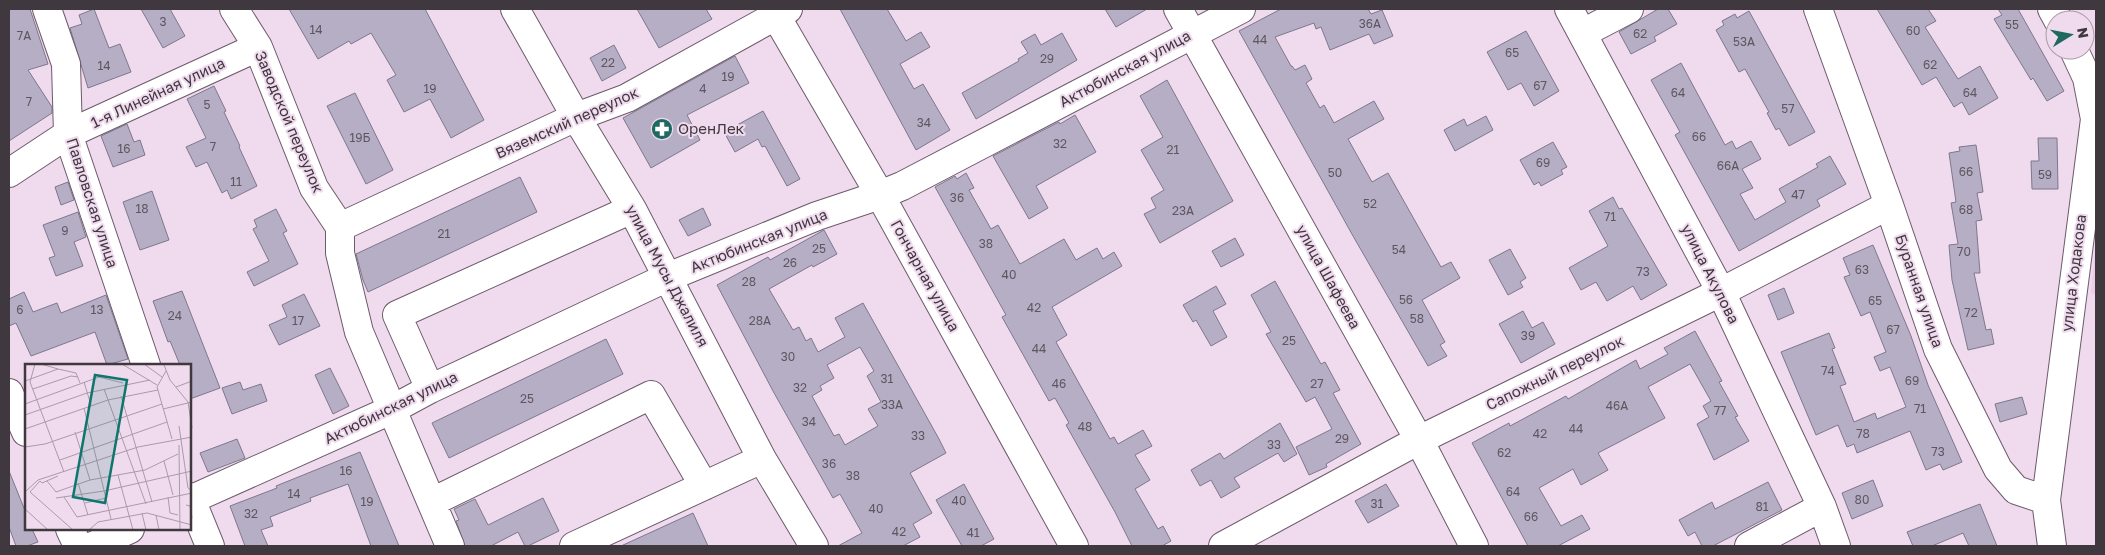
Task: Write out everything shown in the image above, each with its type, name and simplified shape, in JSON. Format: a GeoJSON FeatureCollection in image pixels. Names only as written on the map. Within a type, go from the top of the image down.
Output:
{"type":"FeatureCollection","features":[{"type":"Feature","properties":{"kind":"street","name":"Павловская улица"},"geometry":{"type":"LineString","coordinates":[[47,9],[66,64],[68,134],[146,364]]}},
{"type":"Feature","properties":{"kind":"street","name":"Заводской переулок"},"geometry":{"type":"LineString","coordinates":[[234,9],[258,47],[314,188],[340,226]]}},
{"type":"Feature","properties":{"kind":"street","name":"улица Мусы Джалиля"},"geometry":{"type":"LineString","coordinates":[[515,9],[576,117],[632,209],[762,458],[814,546]]}},
{"type":"Feature","properties":{"kind":"street","name":"улица Шафеева"},"geometry":{"type":"LineString","coordinates":[[1178,9],[1419,440],[1474,546]]}},
{"type":"Feature","properties":{"kind":"street","name":"Актюбинская улица"},"geometry":{"type":"LineString","coordinates":[[191,499],[391,410],[430,389],[668,277],[817,216],[902,186],[1241,9]]}},
{"type":"Feature","properties":{"kind":"street","name":"улица Акулова"},"geometry":{"type":"LineString","coordinates":[[1569,9],[1721,292],[1822,507],[1836,546]]}},
{"type":"Feature","properties":{"kind":"street"},"geometry":{"type":"LineString","coordinates":[[1583,32],[1629,9]]}},
{"type":"Feature","properties":{"kind":"street","name":"Буранная улица"},"geometry":{"type":"LineString","coordinates":[[1818,9],[1890,205],[1938,348],[1998,469],[2016,490],[2046,500]]}},
{"type":"Feature","properties":{"kind":"street","name":"Вяземский переулок"},"geometry":{"type":"LineString","coordinates":[[340,226],[576,117],[627,98],[779,11]]}},
{"type":"Feature","properties":{"kind":"street","name":"Гончарная улица"},"geometry":{"type":"LineString","coordinates":[[779,11],[1074,546]]}},
{"type":"Feature","properties":{"kind":"street","name":"1-я Линейная улица"},"geometry":{"type":"LineString","coordinates":[[9,173],[68,134],[258,47]]}},
{"type":"Feature","properties":{"kind":"street","name":"улица Ходакова"},"geometry":{"type":"LineString","coordinates":[[2046,500],[2095,119],[2087,78],[2079,60]]}},
{"type":"Feature","properties":{"kind":"street","name":"Сапожный переулок"},"geometry":{"type":"LineString","coordinates":[[1223,546],[1419,440],[1721,292],[1890,205]]}},
{"type":"Feature","properties":{"kind":"street"},"geometry":{"type":"LineString","coordinates":[[359,332],[632,209]]}},
{"type":"Feature","properties":{"kind":"street"},"geometry":{"type":"LineString","coordinates":[[340,226],[340,253],[359,332],[450,546]]}},
{"type":"Feature","properties":{"kind":"street"},"geometry":{"type":"LineString","coordinates":[[397,315],[430,389]]}},
{"type":"Feature","properties":{"kind":"street"},"geometry":{"type":"LineString","coordinates":[[9,393],[25,430]]}},
{"type":"Feature","properties":{"kind":"street"},"geometry":{"type":"LineString","coordinates":[[432,502],[651,395],[704,486]]}},
{"type":"Feature","properties":{"kind":"street"},"geometry":{"type":"LineString","coordinates":[[574,546],[762,458]]}},
{"type":"Feature","properties":{"kind":"street"},"geometry":{"type":"LineString","coordinates":[[2046,500],[2052,546]]}},
{"type":"Feature","properties":{"kind":"street"},"geometry":{"type":"LineString","coordinates":[[191,501],[210,546]]}},
{"type":"Feature","properties":{"kind":"street"},"geometry":{"type":"LineString","coordinates":[[1749,546],[1822,507]]}},
{"type":"Feature","properties":{"kind":"street"},"geometry":{"type":"LineString","coordinates":[[70,530],[78,546]]}},
{"type":"Feature","properties":{"kind":"street"},"geometry":{"type":"LineString","coordinates":[[93,546],[128,530]]}},
{"type":"Feature","properties":{"kind":"shaded area"},"geometry":{"type":"Polygon","coordinates":[[[2096,237],[2096,295],[2091,293],[2096,237]]]}},
{"type":"Feature","properties":{"kind":"building"},"geometry":{"type":"Polygon","coordinates":[[[9,9],[30,9],[48,64],[28,70],[52,107],[52,113],[9,141],[9,9]]]}},
{"type":"Feature","properties":{"kind":"building"},"geometry":{"type":"Polygon","coordinates":[[[94,9],[109,48],[120,44],[131,72],[88,88],[70,28],[82,24],[79,15],[94,9]]]}},
{"type":"Feature","properties":{"kind":"building"},"geometry":{"type":"Polygon","coordinates":[[[141,9],[170,9],[185,36],[163,48],[141,9]]]}},
{"type":"Feature","properties":{"kind":"building"},"geometry":{"type":"Polygon","coordinates":[[[289,9],[425,9],[484,120],[451,138],[430,99],[404,112],[387,80],[396,75],[371,33],[351,44],[349,41],[318,59],[289,9]]]}},
{"type":"Feature","properties":{"kind":"building"},"geometry":{"type":"Polygon","coordinates":[[[637,9],[706,9],[712,19],[659,48],[637,9]]]}},
{"type":"Feature","properties":{"kind":"building"},"geometry":{"type":"Polygon","coordinates":[[[840,9],[887,9],[906,41],[921,32],[930,47],[900,64],[914,89],[923,84],[950,130],[916,150],[840,9]]]}},
{"type":"Feature","properties":{"kind":"building"},"geometry":{"type":"Polygon","coordinates":[[[1105,9],[1147,9],[1116,27],[1105,9]]]}},
{"type":"Feature","properties":{"kind":"building"},"geometry":{"type":"Polygon","coordinates":[[[1281,9],[1368,9],[1371,14],[1382,10],[1393,36],[1374,44],[1369,34],[1330,50],[1321,27],[1316,29],[1314,23],[1275,37],[1295,70],[1305,65],[1312,79],[1306,83],[1320,108],[1324,105],[1334,123],[1374,101],[1384,119],[1348,139],[1372,182],[1388,173],[1441,267],[1451,262],[1460,278],[1422,300],[1445,342],[1440,345],[1447,356],[1428,366],[1239,31],[1281,9]]]}},
{"type":"Feature","properties":{"kind":"building"},"geometry":{"type":"Polygon","coordinates":[[[1658,9],[1668,9],[1677,24],[1654,37],[1656,41],[1631,54],[1619,32],[1658,9]]]}},
{"type":"Feature","properties":{"kind":"building"},"geometry":{"type":"Polygon","coordinates":[[[1877,9],[1928,9],[1936,21],[1925,27],[1958,79],[1980,66],[1998,98],[1969,115],[1962,102],[1954,107],[1936,77],[1922,85],[1877,9]]]}},
{"type":"Feature","properties":{"kind":"building"},"geometry":{"type":"Polygon","coordinates":[[[1998,9],[2018,9],[2064,91],[2047,101],[2033,78],[2031,80],[1994,19],[2002,15],[1998,9]]]}},
{"type":"Feature","properties":{"kind":"building"},"geometry":{"type":"Polygon","coordinates":[[[1749,11],[1815,132],[1789,146],[1779,128],[1776,130],[1767,113],[1769,112],[1745,69],[1739,72],[1716,30],[1724,25],[1722,21],[1735,14],[1737,18],[1749,11]]]}},
{"type":"Feature","properties":{"kind":"building"},"geometry":{"type":"Polygon","coordinates":[[[1526,31],[1559,91],[1534,106],[1521,83],[1508,90],[1487,52],[1526,31]]]}},
{"type":"Feature","properties":{"kind":"building"},"geometry":{"type":"Polygon","coordinates":[[[1062,33],[1077,60],[976,119],[962,93],[1019,61],[1018,59],[1028,53],[1021,42],[1035,34],[1041,45],[1062,33]]]}},
{"type":"Feature","properties":{"kind":"building"},"geometry":{"type":"Polygon","coordinates":[[[614,45],[626,68],[602,81],[590,58],[614,45]]]}},
{"type":"Feature","properties":{"kind":"building","name":"ОренЛек"},"geometry":{"type":"Polygon","coordinates":[[[735,56],[749,83],[687,115],[700,140],[651,168],[623,118],[735,56]]]}},
{"type":"Feature","properties":{"kind":"building"},"geometry":{"type":"Polygon","coordinates":[[[1681,63],[1725,145],[1732,141],[1736,149],[1751,141],[1761,159],[1742,169],[1753,188],[1740,194],[1755,220],[1786,202],[1779,189],[1818,167],[1816,164],[1830,156],[1846,184],[1817,200],[1820,206],[1739,251],[1675,135],[1680,132],[1651,80],[1681,63]]]}},
{"type":"Feature","properties":{"kind":"building"},"geometry":{"type":"Polygon","coordinates":[[[1167,80],[1233,201],[1160,243],[1144,214],[1156,208],[1151,198],[1164,190],[1141,150],[1163,137],[1140,96],[1167,80]]]}},
{"type":"Feature","properties":{"kind":"building"},"geometry":{"type":"Polygon","coordinates":[[[214,86],[257,186],[231,199],[227,190],[222,193],[207,162],[196,167],[186,147],[206,138],[187,99],[214,86]]]}},
{"type":"Feature","properties":{"kind":"building"},"geometry":{"type":"Polygon","coordinates":[[[355,93],[393,170],[366,184],[327,106],[355,93]]]}},
{"type":"Feature","properties":{"kind":"building"},"geometry":{"type":"Polygon","coordinates":[[[763,111],[800,179],[787,186],[765,146],[762,147],[758,139],[735,152],[724,132],[763,111]]]}},
{"type":"Feature","properties":{"kind":"building"},"geometry":{"type":"Polygon","coordinates":[[[1075,115],[1096,152],[1036,186],[1048,208],[1029,219],[993,156],[1075,115]]]}},
{"type":"Feature","properties":{"kind":"building"},"geometry":{"type":"Polygon","coordinates":[[[1486,116],[1493,130],[1455,151],[1444,130],[1464,119],[1467,126],[1486,116]]]}},
{"type":"Feature","properties":{"kind":"building"},"geometry":{"type":"Polygon","coordinates":[[[127,124],[134,142],[140,140],[145,155],[113,167],[101,136],[127,124]]]}},
{"type":"Feature","properties":{"kind":"building"},"geometry":{"type":"Polygon","coordinates":[[[2038,138],[2057,138],[2058,189],[2032,189],[2031,161],[2039,161],[2038,138]]]}},
{"type":"Feature","properties":{"kind":"building"},"geometry":{"type":"Polygon","coordinates":[[[1553,142],[1567,167],[1561,170],[1563,174],[1541,186],[1539,182],[1534,185],[1520,160],[1553,142]]]}},
{"type":"Feature","properties":{"kind":"building"},"geometry":{"type":"Polygon","coordinates":[[[1976,145],[1983,192],[1977,193],[1982,220],[1976,221],[1980,273],[1974,273],[1986,330],[1991,329],[1994,344],[1968,350],[1952,280],[1949,245],[1958,244],[1951,203],[1956,202],[1949,153],[1960,151],[1959,147],[1976,145]]]}},
{"type":"Feature","properties":{"kind":"building"},"geometry":{"type":"Polygon","coordinates":[[[966,173],[974,188],[969,190],[991,229],[998,225],[1020,264],[1064,239],[1076,260],[1097,248],[1103,259],[1114,252],[1122,266],[1052,307],[1067,335],[1056,342],[1110,439],[1114,437],[1118,444],[1143,430],[1152,446],[1135,455],[1150,480],[1135,489],[1158,529],[1163,526],[1171,541],[1162,546],[1132,546],[1066,425],[1069,423],[1055,398],[1049,401],[1002,317],[1006,315],[935,187],[955,176],[957,179],[966,173]]]}},
{"type":"Feature","properties":{"kind":"building"},"geometry":{"type":"Polygon","coordinates":[[[520,177],[537,212],[368,292],[356,254],[520,177]]]}},
{"type":"Feature","properties":{"kind":"building"},"geometry":{"type":"Polygon","coordinates":[[[68,182],[74,200],[61,205],[55,187],[68,182]]]}},
{"type":"Feature","properties":{"kind":"building"},"geometry":{"type":"Polygon","coordinates":[[[152,191],[169,240],[140,250],[123,202],[152,191]]]}},
{"type":"Feature","properties":{"kind":"building"},"geometry":{"type":"Polygon","coordinates":[[[1613,197],[1619,209],[1622,208],[1667,285],[1641,300],[1633,286],[1607,301],[1596,282],[1581,290],[1569,268],[1608,246],[1589,211],[1613,197]]]}},
{"type":"Feature","properties":{"kind":"building"},"geometry":{"type":"Polygon","coordinates":[[[703,208],[711,225],[688,236],[679,220],[703,208]]]}},
{"type":"Feature","properties":{"kind":"building"},"geometry":{"type":"Polygon","coordinates":[[[276,209],[287,231],[283,233],[298,264],[254,286],[247,272],[269,261],[253,229],[257,227],[254,220],[276,209]]]}},
{"type":"Feature","properties":{"kind":"building"},"geometry":{"type":"Polygon","coordinates":[[[78,212],[86,237],[74,242],[83,266],[56,276],[49,258],[55,256],[43,225],[78,212]]]}},
{"type":"Feature","properties":{"kind":"building"},"geometry":{"type":"Polygon","coordinates":[[[824,230],[837,254],[813,267],[812,265],[769,289],[793,330],[799,327],[806,341],[811,338],[818,352],[845,337],[835,318],[863,303],[946,453],[910,473],[932,513],[913,524],[920,537],[903,546],[838,546],[862,533],[840,494],[833,498],[773,391],[717,285],[768,257],[770,260],[824,230]],[[860,347],[827,365],[834,378],[820,386],[822,390],[812,396],[834,436],[839,434],[845,445],[878,426],[868,409],[881,402],[867,376],[874,371],[860,347]]]}},
{"type":"Feature","properties":{"kind":"building"},"geometry":{"type":"Polygon","coordinates":[[[1235,238],[1244,255],[1221,267],[1212,251],[1235,238]]]}},
{"type":"Feature","properties":{"kind":"building"},"geometry":{"type":"Polygon","coordinates":[[[1873,245],[1911,336],[1928,385],[1962,462],[1943,470],[1940,464],[1926,470],[1910,431],[1857,453],[1854,444],[1847,447],[1838,425],[1816,435],[1781,352],[1829,333],[1835,348],[1832,349],[1846,384],[1840,386],[1854,422],[1875,413],[1877,419],[1906,407],[1890,367],[1880,371],[1874,357],[1886,352],[1870,312],[1861,316],[1844,277],[1850,275],[1843,258],[1873,245]]]}},
{"type":"Feature","properties":{"kind":"building"},"geometry":{"type":"Polygon","coordinates":[[[1510,249],[1526,278],[1520,282],[1523,287],[1508,295],[1489,260],[1510,249]]]}},
{"type":"Feature","properties":{"kind":"building"},"geometry":{"type":"Polygon","coordinates":[[[1275,281],[1321,364],[1325,362],[1340,390],[1333,393],[1361,444],[1326,464],[1327,467],[1309,475],[1296,447],[1332,429],[1315,397],[1306,402],[1266,334],[1271,332],[1251,295],[1275,281]]]}},
{"type":"Feature","properties":{"kind":"building"},"geometry":{"type":"Polygon","coordinates":[[[1216,286],[1226,304],[1213,311],[1227,337],[1211,346],[1196,320],[1193,322],[1183,305],[1216,286]]]}},
{"type":"Feature","properties":{"kind":"building"},"geometry":{"type":"Polygon","coordinates":[[[1784,288],[1794,313],[1778,320],[1768,295],[1784,288]]]}},
{"type":"Feature","properties":{"kind":"building"},"geometry":{"type":"Polygon","coordinates":[[[182,291],[220,388],[191,399],[191,364],[180,364],[170,341],[168,342],[153,301],[182,291]]]}},
{"type":"Feature","properties":{"kind":"building"},"geometry":{"type":"Polygon","coordinates":[[[24,292],[33,312],[57,303],[61,313],[106,295],[128,359],[107,364],[95,332],[31,356],[16,323],[9,326],[9,299],[24,292]]]}},
{"type":"Feature","properties":{"kind":"building"},"geometry":{"type":"Polygon","coordinates":[[[304,294],[320,326],[279,345],[269,325],[287,317],[282,305],[304,294]]]}},
{"type":"Feature","properties":{"kind":"building"},"geometry":{"type":"Polygon","coordinates":[[[1523,311],[1532,328],[1543,322],[1555,344],[1521,363],[1499,324],[1523,311]]]}},
{"type":"Feature","properties":{"kind":"building"},"geometry":{"type":"Polygon","coordinates":[[[1695,331],[1722,381],[1719,382],[1738,416],[1735,417],[1749,441],[1714,460],[1697,424],[1709,417],[1703,406],[1711,401],[1690,364],[1648,387],[1665,418],[1598,453],[1608,470],[1581,485],[1573,469],[1539,488],[1561,526],[1582,515],[1590,529],[1558,546],[1528,546],[1472,443],[1509,423],[1510,426],[1566,396],[1568,399],[1636,360],[1640,369],[1668,354],[1664,348],[1695,331]]]}},
{"type":"Feature","properties":{"kind":"building"},"geometry":{"type":"Polygon","coordinates":[[[606,339],[623,374],[449,458],[432,423],[606,339]]]}},
{"type":"Feature","properties":{"kind":"building"},"geometry":{"type":"Polygon","coordinates":[[[330,368],[349,406],[333,414],[315,375],[330,368]]]}},
{"type":"Feature","properties":{"kind":"building"},"geometry":{"type":"Polygon","coordinates":[[[240,382],[243,390],[261,384],[267,401],[232,414],[222,388],[240,382]]]}},
{"type":"Feature","properties":{"kind":"building"},"geometry":{"type":"Polygon","coordinates":[[[2022,397],[2027,414],[2000,422],[1995,404],[2022,397]]]}},
{"type":"Feature","properties":{"kind":"building"},"geometry":{"type":"Polygon","coordinates":[[[1280,423],[1297,454],[1284,462],[1278,453],[1234,478],[1240,487],[1221,498],[1211,480],[1200,486],[1191,470],[1220,453],[1224,459],[1280,423]]]}},
{"type":"Feature","properties":{"kind":"building"},"geometry":{"type":"Polygon","coordinates":[[[237,439],[245,458],[208,472],[200,453],[237,439]]]}},
{"type":"Feature","properties":{"kind":"building"},"geometry":{"type":"Polygon","coordinates":[[[360,452],[399,546],[371,546],[348,484],[310,498],[311,501],[270,517],[273,526],[261,530],[268,546],[245,546],[230,506],[360,452]]]}},
{"type":"Feature","properties":{"kind":"building"},"geometry":{"type":"Polygon","coordinates":[[[9,471],[25,511],[25,530],[32,530],[38,542],[27,546],[16,546],[9,527],[9,471]]]}},
{"type":"Feature","properties":{"kind":"building"},"geometry":{"type":"Polygon","coordinates":[[[1873,480],[1883,506],[1852,519],[1842,493],[1873,480]]]}},
{"type":"Feature","properties":{"kind":"building"},"geometry":{"type":"Polygon","coordinates":[[[1768,482],[1782,510],[1713,546],[1702,546],[1695,532],[1688,536],[1679,520],[1712,502],[1715,509],[1768,482]]]}},
{"type":"Feature","properties":{"kind":"building"},"geometry":{"type":"Polygon","coordinates":[[[964,484],[994,539],[981,546],[962,546],[936,500],[964,484]]]}},
{"type":"Feature","properties":{"kind":"building"},"geometry":{"type":"Polygon","coordinates":[[[1386,484],[1399,506],[1368,523],[1355,501],[1386,484]]]}},
{"type":"Feature","properties":{"kind":"building"},"geometry":{"type":"Polygon","coordinates":[[[543,498],[559,531],[528,546],[525,546],[518,532],[491,546],[465,546],[456,521],[459,520],[454,509],[475,499],[488,525],[543,498]]]}},
{"type":"Feature","properties":{"kind":"building"},"geometry":{"type":"Polygon","coordinates":[[[1980,504],[1997,546],[1969,546],[1963,533],[1932,546],[1913,546],[1907,532],[1980,504]]]}},
{"type":"Feature","properties":{"kind":"building"},"geometry":{"type":"Polygon","coordinates":[[[693,513],[708,546],[621,546],[693,513]]]}},
{"type":"Feature","properties":{"kind":"place","name":"ОренЛек"},"geometry":{"type":"Point","coordinates":[662,129]}}]}
